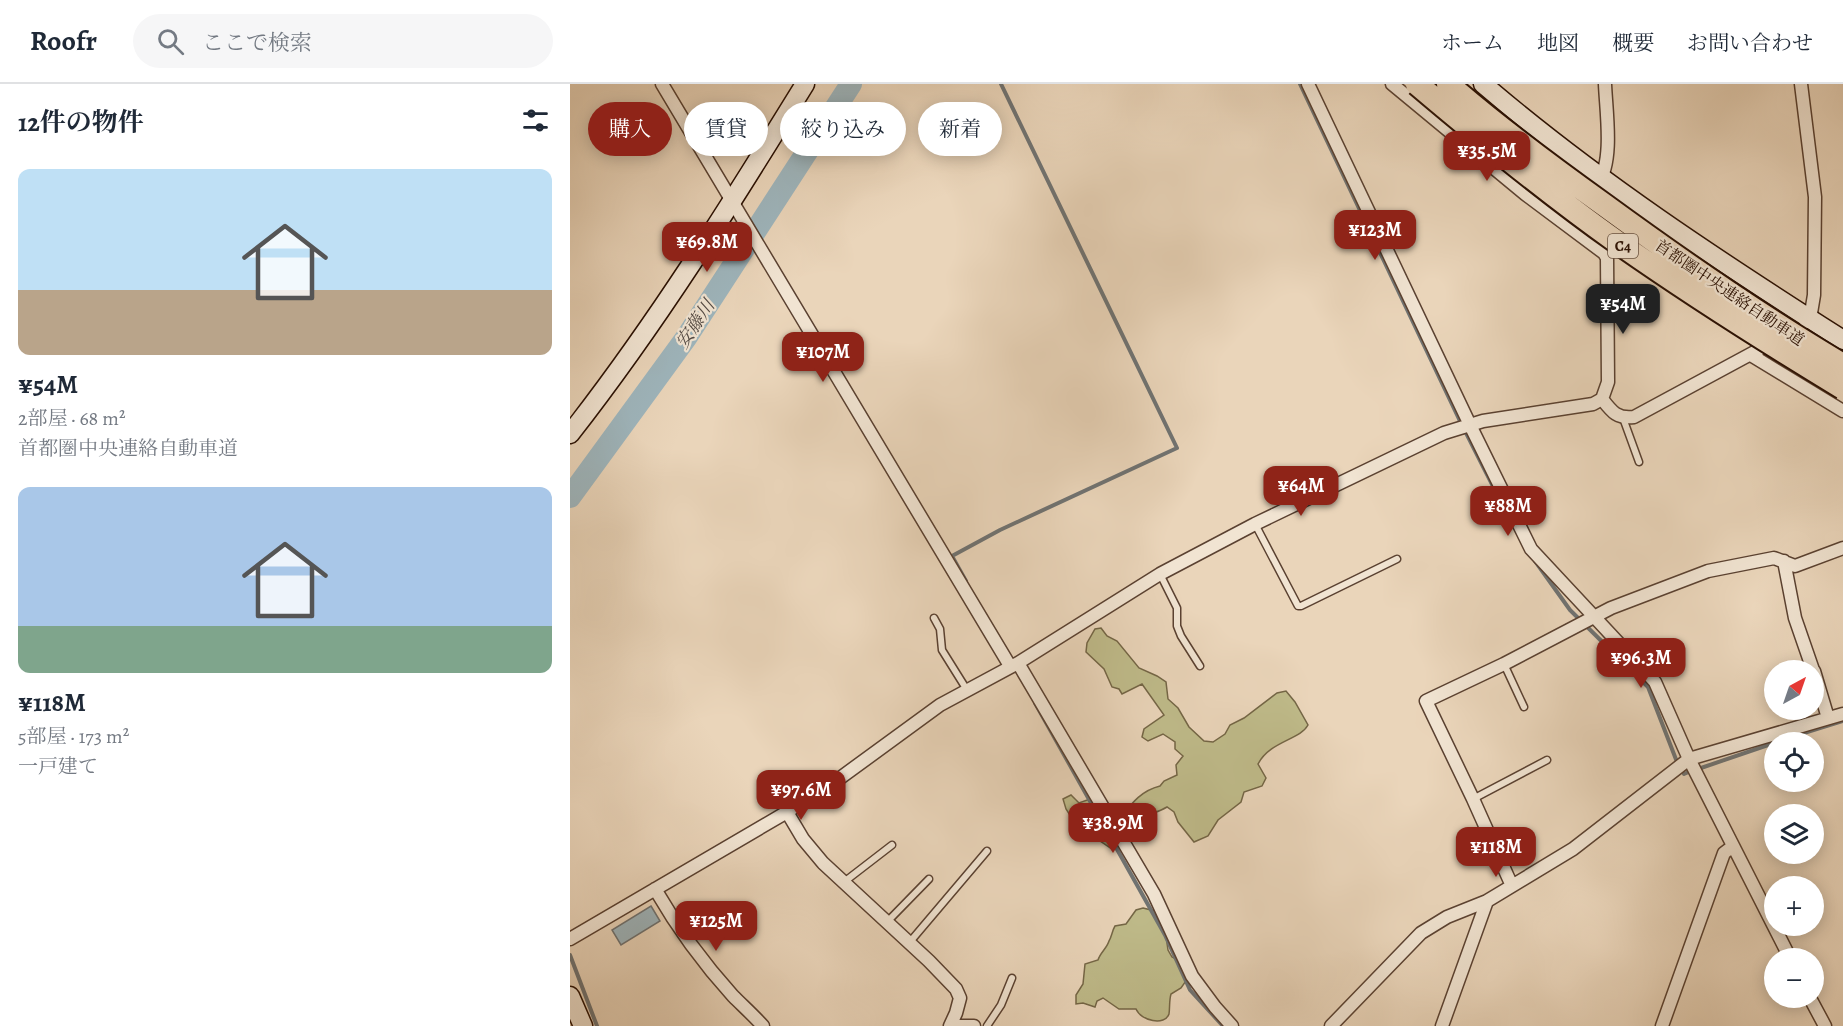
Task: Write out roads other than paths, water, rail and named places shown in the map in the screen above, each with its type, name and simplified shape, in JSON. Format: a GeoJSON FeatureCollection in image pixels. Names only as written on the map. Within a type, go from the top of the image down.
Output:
{"type":"FeatureCollection","features":[{"type":"Feature","properties":{"kind":"highway","name":"首都圏中央連絡自動車道"},"geometry":{"type":"LineString","coordinates":[[1417,84],[1486,143],[1616,241],[1704,302],[1843,388]]}},
{"type":"Feature","properties":{"kind":"highway","name":"首都圏中央連絡自動車道"},"geometry":{"type":"LineString","coordinates":[[1448,84],[1563,175],[1634,227],[1707,278],[1843,365]]}},
{"type":"Feature","properties":{"kind":"street"},"geometry":{"type":"LineString","coordinates":[[662,84],[1154,894],[1192,976],[1232,1026]]}},
{"type":"Feature","properties":{"kind":"street"},"geometry":{"type":"LineString","coordinates":[[570,434],[658,316],[733,201],[805,84]]}},
{"type":"Feature","properties":{"kind":"street"},"geometry":{"type":"LineString","coordinates":[[1308,84],[1531,549],[1655,682],[1689,759],[1785,948]]}},
{"type":"Feature","properties":{"kind":"street"},"geometry":{"type":"LineString","coordinates":[[570,939],[787,812],[836,781],[940,705],[1014,665],[1160,574],[1255,524],[1444,433],[1483,421],[1593,404],[1602,399],[1608,382],[1607,258],[1604,253],[1565,225],[1392,84]]}},
{"type":"Feature","properties":{"kind":"street"},"geometry":{"type":"LineString","coordinates":[[1483,84],[1602,177],[1699,246],[1843,340]]}},
{"type":"Feature","properties":{"kind":"street"},"geometry":{"type":"LineString","coordinates":[[1565,225],[1602,177],[1607,160],[1605,84]]}},
{"type":"Feature","properties":{"kind":"street"},"geometry":{"type":"LineString","coordinates":[[1602,399],[1609,408],[1623,418],[1634,417],[1751,356],[1810,319],[1814,295],[1815,197],[1800,84]]}},
{"type":"Feature","properties":{"kind":"street"},"geometry":{"type":"LineString","coordinates":[[1751,356],[1843,411]]}},
{"type":"Feature","properties":{"kind":"street"},"geometry":{"type":"LineString","coordinates":[[1512,886],[1426,701],[1504,664],[1611,608],[1708,571],[1774,558],[1795,566],[1843,548]]}},
{"type":"Feature","properties":{"kind":"street"},"geometry":{"type":"LineString","coordinates":[[1784,561],[1795,618],[1809,660]]}},
{"type":"Feature","properties":{"kind":"street"},"geometry":{"type":"LineString","coordinates":[[1824,705],[1828,718]]}},
{"type":"Feature","properties":{"kind":"street"},"geometry":{"type":"LineString","coordinates":[[1331,1026],[1421,933],[1447,917],[1487,901],[1573,849],[1689,759],[1843,714]]}},
{"type":"Feature","properties":{"kind":"street"},"geometry":{"type":"LineString","coordinates":[[787,812],[823,863],[947,979],[960,998],[957,1013],[950,1026],[974,1026]]}},
{"type":"Feature","properties":{"kind":"street"},"geometry":{"type":"LineString","coordinates":[[1662,1026],[1724,853],[1732,847]]}},
{"type":"Feature","properties":{"kind":"street"},"geometry":{"type":"LineString","coordinates":[[655,889],[674,921],[697,952],[732,994],[763,1026]]}},
{"type":"Feature","properties":{"kind":"street"},"geometry":{"type":"LineString","coordinates":[[1442,1026],[1487,901]]}},
{"type":"Feature","properties":{"kind":"street"},"geometry":{"type":"LineString","coordinates":[[570,996],[583,1026]]}},
{"type":"Feature","properties":{"kind":"street"},"geometry":{"type":"LineString","coordinates":[[1815,1008],[1825,1026]]}},
{"type":"Feature","properties":{"kind":"lane"},"geometry":{"type":"LineString","coordinates":[[1623,418],[1639,462]]}},
{"type":"Feature","properties":{"kind":"lane"},"geometry":{"type":"LineString","coordinates":[[1255,524],[1298,606],[1397,559]]}},
{"type":"Feature","properties":{"kind":"lane"},"geometry":{"type":"LineString","coordinates":[[1160,574],[1177,608],[1177,626],[1181,636],[1200,666]]}},
{"type":"Feature","properties":{"kind":"lane"},"geometry":{"type":"LineString","coordinates":[[934,618],[940,629],[942,650],[967,690]]}},
{"type":"Feature","properties":{"kind":"lane"},"geometry":{"type":"LineString","coordinates":[[1504,664],[1524,707]]}},
{"type":"Feature","properties":{"kind":"lane"},"geometry":{"type":"LineString","coordinates":[[1473,799],[1546,760]]}},
{"type":"Feature","properties":{"kind":"lane"},"geometry":{"type":"LineString","coordinates":[[844,882],[892,845]]}},
{"type":"Feature","properties":{"kind":"lane"},"geometry":{"type":"LineString","coordinates":[[909,943],[987,851]]}},
{"type":"Feature","properties":{"kind":"lane"},"geometry":{"type":"LineString","coordinates":[[887,922],[929,879]]}},
{"type":"Feature","properties":{"kind":"lane"},"geometry":{"type":"LineString","coordinates":[[987,1026],[1001,1005],[1012,978]]}},
{"type":"Feature","properties":{"kind":"water"},"geometry":{"type":"Polygon","coordinates":[[[651,906],[660,921],[621,945],[612,930],[651,906]]]}},
{"type":"Feature","properties":{"kind":"waterway","name":"安藤川"},"geometry":{"type":"LineString","coordinates":[[570,497],[686,338],[851,84]]}},
{"type":"Feature","properties":{"kind":"waterway"},"geometry":{"type":"LineString","coordinates":[[966,581],[952,556],[1000,530],[1177,448],[1001,84]]}},
{"type":"Feature","properties":{"kind":"waterway"},"geometry":{"type":"LineString","coordinates":[[1300,84],[1459,419],[1512,524]]}},
{"type":"Feature","properties":{"kind":"waterway"},"geometry":{"type":"LineString","coordinates":[[1535,561],[1570,610],[1648,687],[1677,762],[1684,774],[1691,771]]}},
{"type":"Feature","properties":{"kind":"waterway"},"geometry":{"type":"LineString","coordinates":[[1035,703],[1165,935],[1190,990],[1223,1026]]}},
{"type":"Feature","properties":{"kind":"waterway"},"geometry":{"type":"LineString","coordinates":[[1807,732],[1843,721]]}},
{"type":"Feature","properties":{"kind":"waterway"},"geometry":{"type":"LineString","coordinates":[[1698,769],[1764,746]]}},
{"type":"Feature","properties":{"kind":"waterway"},"geometry":{"type":"LineString","coordinates":[[570,955],[597,1026]]}}]}
